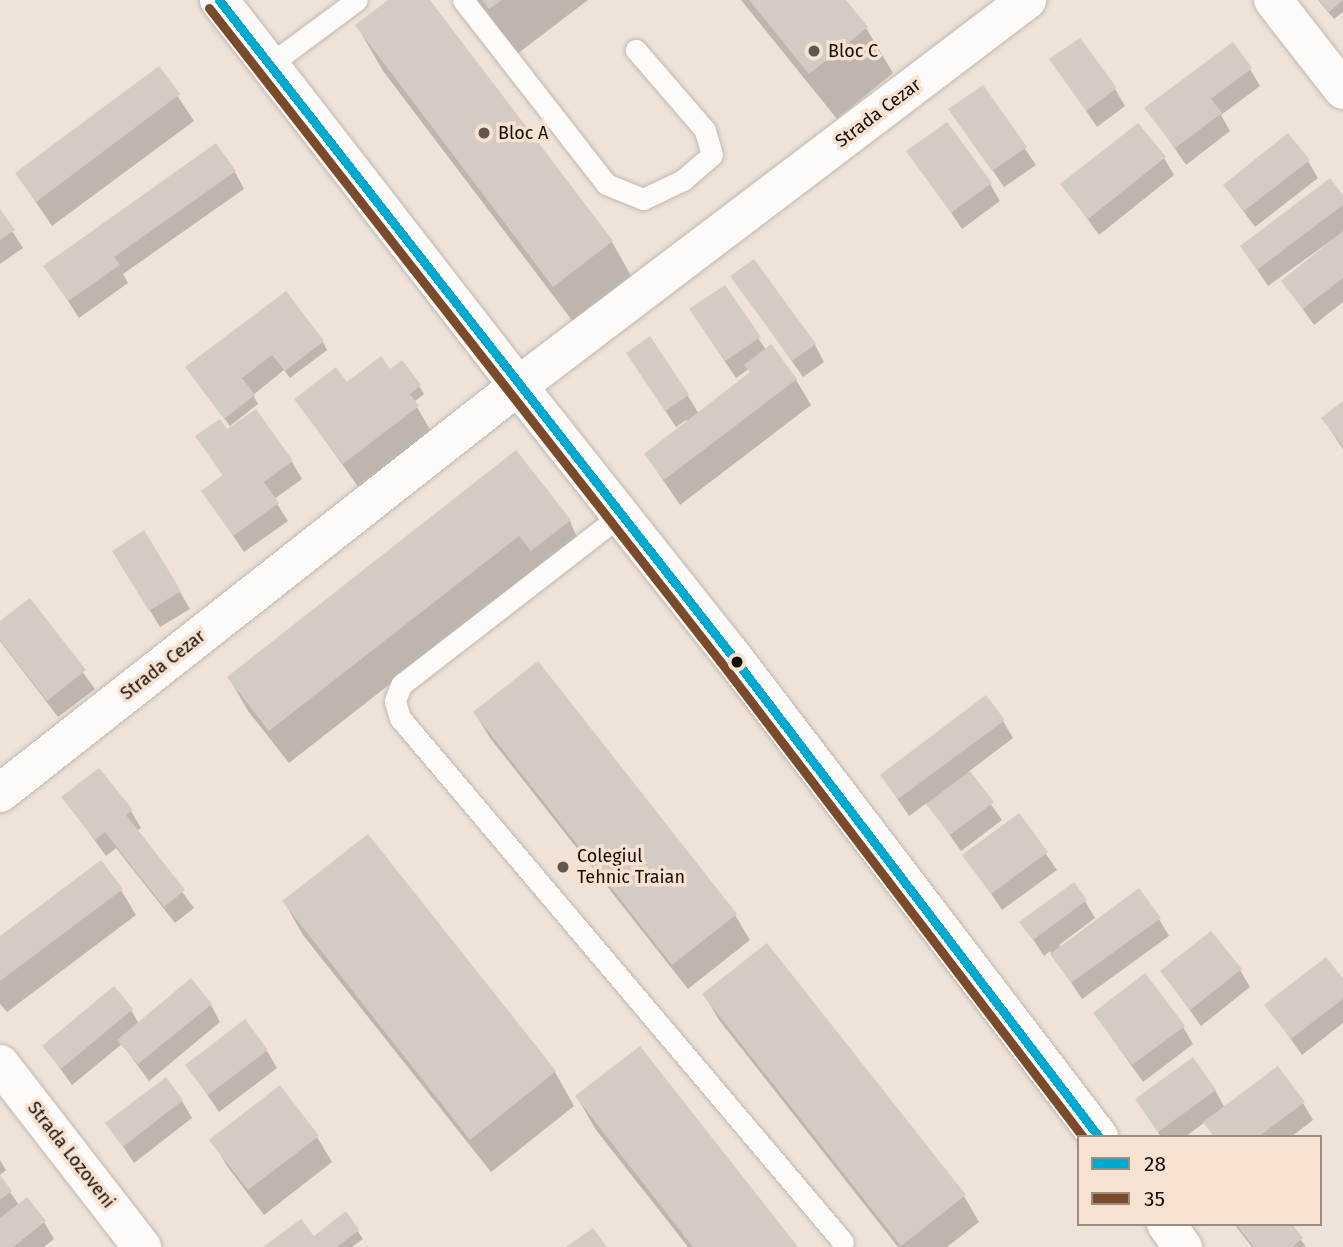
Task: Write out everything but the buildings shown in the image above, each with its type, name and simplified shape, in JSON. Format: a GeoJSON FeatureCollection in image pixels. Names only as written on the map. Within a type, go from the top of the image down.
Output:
{"type":"FeatureCollection","features":[{"type":"Feature","properties":{"kind":"street"},"geometry":{"type":"LineString","coordinates":[[219,0],[518,386],[622,514],[1097,1135]]}},
{"type":"Feature","properties":{"kind":"street","name":"Strada Cezar"},"geometry":{"type":"LineString","coordinates":[[0,793],[518,386],[1027,0]]}},
{"type":"Feature","properties":{"kind":"street"},"geometry":{"type":"LineString","coordinates":[[1273,0],[1343,90]]}},
{"type":"Feature","properties":{"kind":"street","name":"Strada Lozoveni"},"geometry":{"type":"LineString","coordinates":[[0,1064],[142,1247]]}},
{"type":"Feature","properties":{"kind":"street"},"geometry":{"type":"LineString","coordinates":[[1167,1226],[1183,1247]]}},
{"type":"Feature","properties":{"kind":"lane"},"geometry":{"type":"LineString","coordinates":[[270,65],[357,0]]}},
{"type":"Feature","properties":{"kind":"lane"},"geometry":{"type":"LineString","coordinates":[[463,0],[606,184],[643,199],[683,180],[712,155],[705,130],[636,50]]}},
{"type":"Feature","properties":{"kind":"lane"},"geometry":{"type":"LineString","coordinates":[[622,514],[401,685],[395,701],[400,718],[843,1242]]}},
{"type":"Feature","properties":{"kind":"transit line","name":"28"},"geometry":{"type":"LineString","coordinates":[[219,0],[730,653],[1097,1135]]}},
{"type":"Feature","properties":{"kind":"transit line","name":"35"},"geometry":{"type":"LineString","coordinates":[[209,8],[720,661],[1081,1135]]}},
{"type":"Feature","properties":{"kind":"place","name":"Bloc C"},"geometry":{"type":"Point","coordinates":[814,51]}},
{"type":"Feature","properties":{"kind":"place","name":"Bloc A"},"geometry":{"type":"Point","coordinates":[484,133]}},
{"type":"Feature","properties":{"kind":"place","name":"Colegiul Tehnic Traian"},"geometry":{"type":"Point","coordinates":[563,867]}}]}
